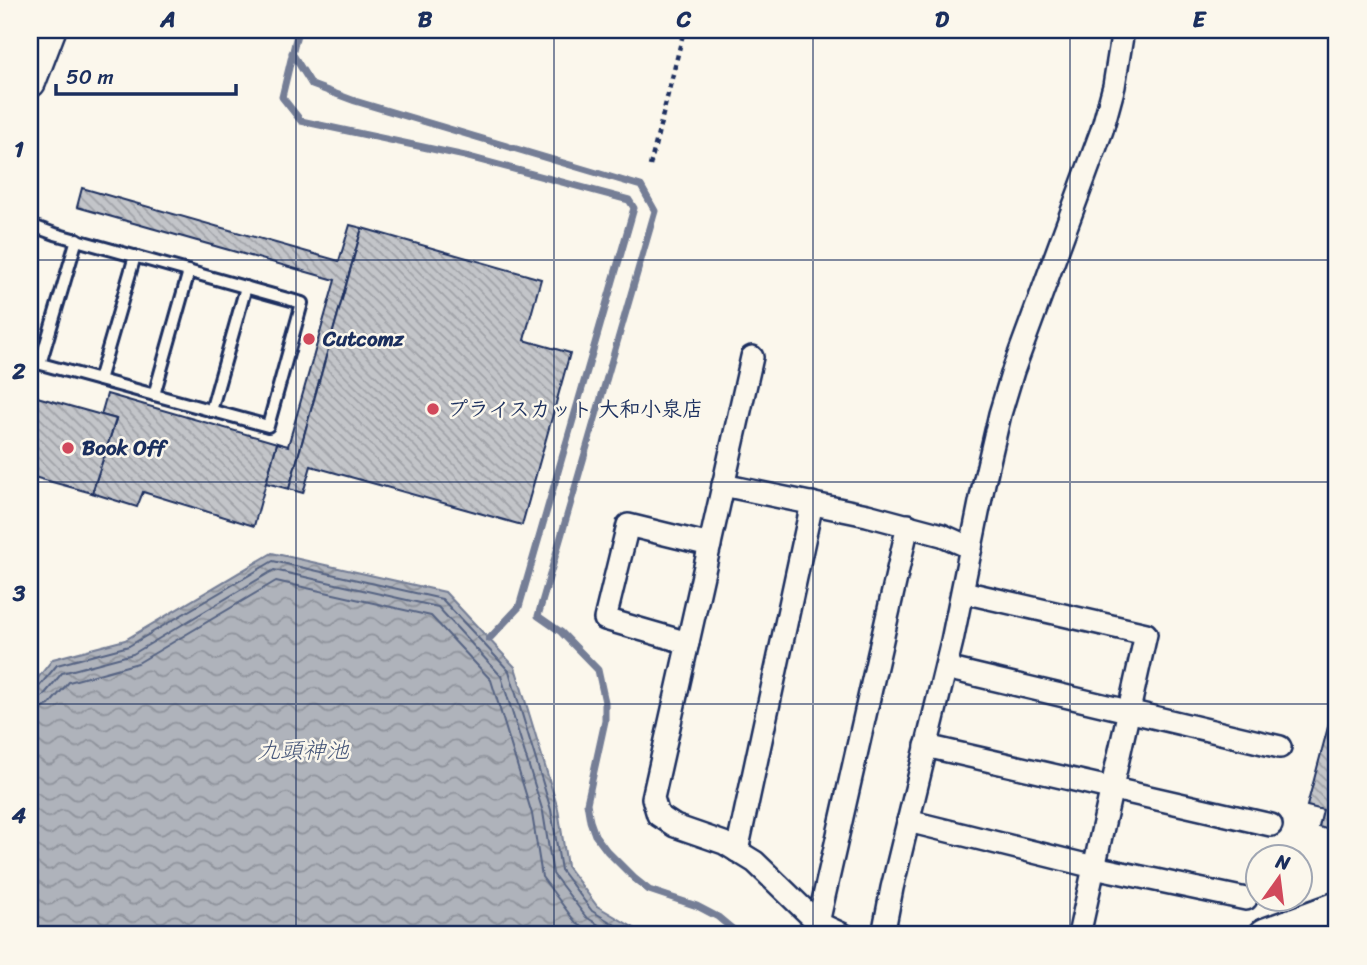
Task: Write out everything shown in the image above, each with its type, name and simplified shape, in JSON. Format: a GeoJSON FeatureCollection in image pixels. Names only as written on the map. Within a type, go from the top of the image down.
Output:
{"type":"FeatureCollection","features":[{"type":"Feature","properties":{"kind":"main road"},"geometry":{"type":"LineString","coordinates":[[1266,935],[1337,909]]}},
{"type":"Feature","properties":{"kind":"street"},"geometry":{"type":"LineString","coordinates":[[30,82],[50,30]]}},
{"type":"Feature","properties":{"kind":"street"},"geometry":{"type":"LineString","coordinates":[[883,935],[946,668],[1000,414],[1013,371],[1102,130],[1114,86],[1123,30]]}},
{"type":"Feature","properties":{"kind":"street"},"geometry":{"type":"LineString","coordinates":[[752,357],[653,798],[658,815],[675,826],[724,843],[755,862],[818,923],[844,935]]}},
{"type":"Feature","properties":{"kind":"street"},"geometry":{"type":"LineString","coordinates":[[723,485],[908,525],[942,534],[971,548]]}},
{"type":"Feature","properties":{"kind":"street"},"geometry":{"type":"LineString","coordinates":[[737,851],[812,503]]}},
{"type":"Feature","properties":{"kind":"street"},"geometry":{"type":"LineString","coordinates":[[688,643],[605,620],[628,525],[710,545]]}},
{"type":"Feature","properties":{"kind":"street"},"geometry":{"type":"LineString","coordinates":[[818,923],[908,525]]}},
{"type":"Feature","properties":{"kind":"street"},"geometry":{"type":"LineString","coordinates":[[963,592],[1146,634],[1079,935]]}},
{"type":"Feature","properties":{"kind":"street"},"geometry":{"type":"LineString","coordinates":[[946,668],[1280,747]]}},
{"type":"Feature","properties":{"kind":"street"},"geometry":{"type":"LineString","coordinates":[[926,746],[1271,825]]}},
{"type":"Feature","properties":{"kind":"street"},"geometry":{"type":"LineString","coordinates":[[908,821],[1094,867],[1244,899]]}},
{"type":"Feature","properties":{"kind":"lane"},"geometry":{"type":"LineString","coordinates":[[30,228],[77,239],[302,303],[268,426],[35,362],[77,239]]}},
{"type":"Feature","properties":{"kind":"lane"},"geometry":{"type":"LineString","coordinates":[[99,380],[135,256]]}},
{"type":"Feature","properties":{"kind":"lane"},"geometry":{"type":"LineString","coordinates":[[154,395],[189,271]]}},
{"type":"Feature","properties":{"kind":"lane"},"geometry":{"type":"LineString","coordinates":[[211,411],[246,287]]}},
{"type":"Feature","properties":{"kind":"path"},"geometry":{"type":"LineString","coordinates":[[650,166],[684,30]]}},
{"type":"Feature","properties":{"kind":"water","name":"九頭神池"},"geometry":{"type":"Polygon","coordinates":[[[272,553],[445,592],[515,667],[558,809],[567,866],[597,906],[646,935],[30,935],[30,688],[53,659],[125,640],[272,553]]]}},
{"type":"Feature","properties":{"kind":"building"},"geometry":{"type":"Polygon","coordinates":[[[82,188],[339,261],[350,225],[362,228],[289,489],[266,483],[277,443],[288,446],[335,280],[77,207],[82,188]]]}},
{"type":"Feature","properties":{"kind":"building","name":"プライスカット 大和小泉店"},"geometry":{"type":"Polygon","coordinates":[[[362,228],[541,279],[524,340],[570,353],[522,525],[311,466],[303,493],[289,489],[362,228]]]}},
{"type":"Feature","properties":{"kind":"building"},"geometry":{"type":"Polygon","coordinates":[[[107,394],[277,443],[254,526],[143,492],[137,507],[92,493],[116,419],[101,415],[107,394]]]}},
{"type":"Feature","properties":{"kind":"building","name":"Book Off"},"geometry":{"type":"Polygon","coordinates":[[[30,395],[116,419],[92,493],[30,476],[30,395]]]}},
{"type":"Feature","properties":{"kind":"building"},"geometry":{"type":"Polygon","coordinates":[[[1337,693],[1337,832],[1319,827],[1323,810],[1307,806],[1337,693]]]}},
{"type":"Feature","properties":{"kind":"waterway"},"geometry":{"type":"LineString","coordinates":[[298,30],[282,97],[301,121],[465,156],[629,200],[634,208],[519,607],[489,639]]}},
{"type":"Feature","properties":{"kind":"waterway"},"geometry":{"type":"LineString","coordinates":[[292,53],[312,85],[355,101],[641,186],[655,211],[538,616],[561,632],[598,670],[605,702],[605,721],[587,803],[595,835],[607,851],[649,890],[697,906],[718,917],[737,935]]}},
{"type":"Feature","properties":{"kind":"place","name":"Cutcomz"},"geometry":{"type":"Point","coordinates":[309,339]}},
{"type":"Feature","properties":{"kind":"place","name":"プライスカット 大和小泉店"},"geometry":{"type":"Point","coordinates":[433,409]}},
{"type":"Feature","properties":{"kind":"place","name":"Book Off"},"geometry":{"type":"Point","coordinates":[68,448]}}]}
